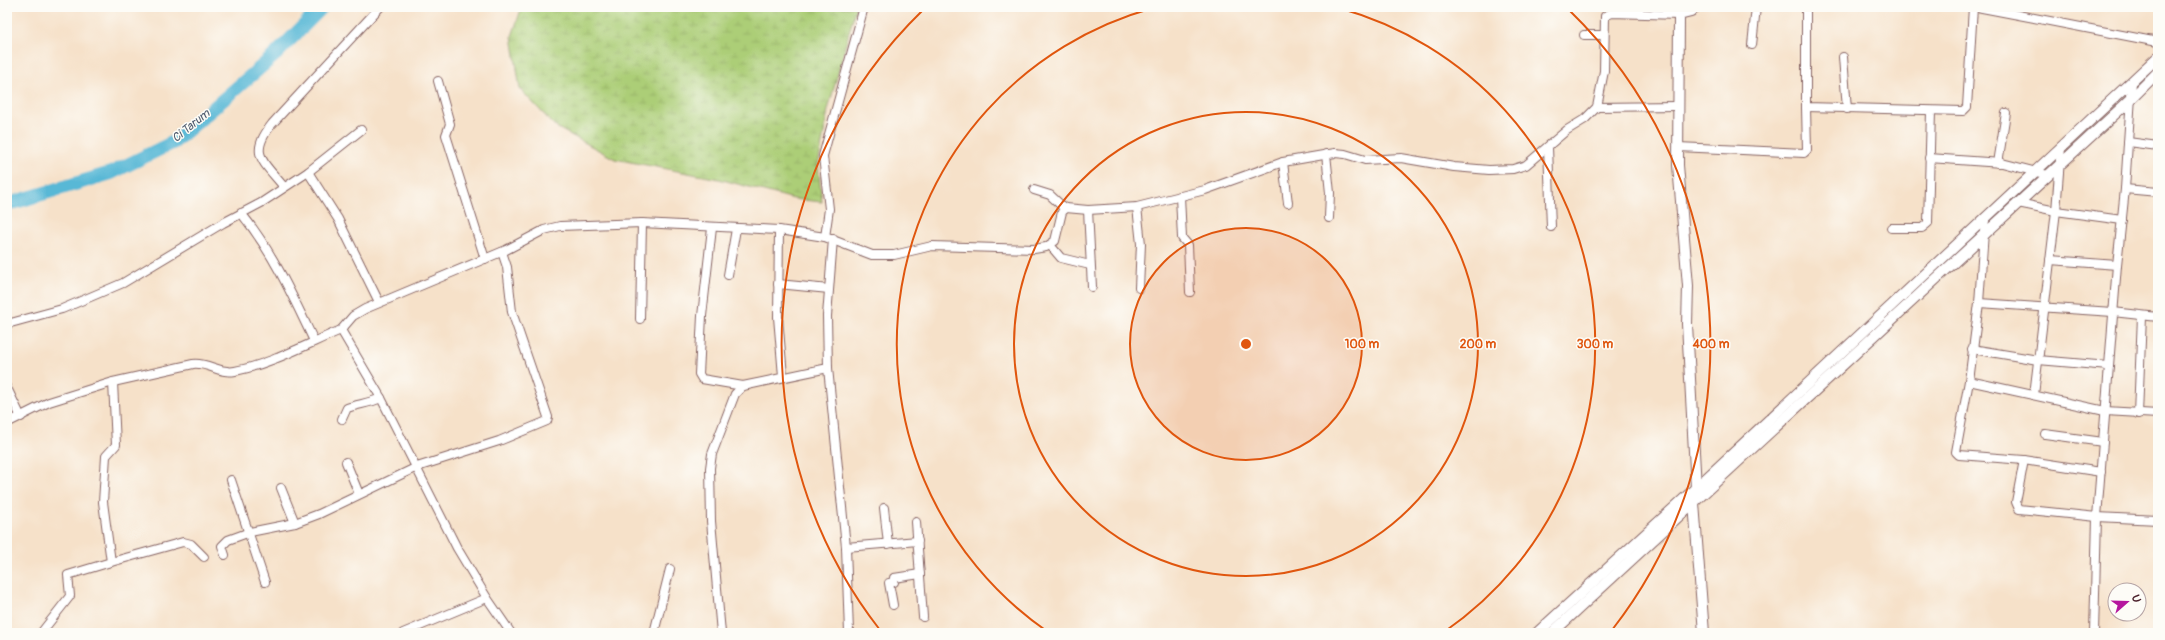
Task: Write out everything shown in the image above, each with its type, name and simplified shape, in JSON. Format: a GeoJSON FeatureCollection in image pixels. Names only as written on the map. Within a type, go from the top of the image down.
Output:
{"type":"FeatureCollection","features":[{"type":"Feature","properties":{"kind":"street"},"geometry":{"type":"LineString","coordinates":[[284,187],[261,157],[259,152],[260,142],[272,124],[380,7]]}},
{"type":"Feature","properties":{"kind":"street"},"geometry":{"type":"LineString","coordinates":[[849,633],[846,547],[828,368],[827,322],[829,289],[829,238],[828,196],[823,156],[864,7]]}},
{"type":"Feature","properties":{"kind":"street"},"geometry":{"type":"LineString","coordinates":[[1034,190],[1050,195],[1065,209],[1088,210],[1137,207],[1222,184],[1283,162],[1326,154],[1345,154],[1368,161],[1401,158],[1454,168],[1489,170],[1513,169],[1526,166],[1567,130],[1585,119],[1597,107],[1604,71],[1605,16],[1609,14],[1691,12],[1695,7]]}},
{"type":"Feature","properties":{"kind":"street"},"geometry":{"type":"LineString","coordinates":[[1752,45],[1756,7]]}},
{"type":"Feature","properties":{"kind":"street"},"geometry":{"type":"LineString","coordinates":[[1678,147],[1804,153],[1807,150],[1806,7]]}},
{"type":"Feature","properties":{"kind":"street"},"geometry":{"type":"LineString","coordinates":[[1806,107],[1963,111],[1967,107],[1973,7]]}},
{"type":"Feature","properties":{"kind":"street"},"geometry":{"type":"LineString","coordinates":[[1977,7],[2158,42]]}},
{"type":"Feature","properties":{"kind":"street"},"geometry":{"type":"LineString","coordinates":[[1673,12],[1678,166],[1688,286],[1687,324],[1696,488],[1694,503],[1704,633]]}},
{"type":"Feature","properties":{"kind":"street"},"geometry":{"type":"LineString","coordinates":[[1584,35],[1604,35]]}},
{"type":"Feature","properties":{"kind":"street"},"geometry":{"type":"LineString","coordinates":[[1843,57],[1847,109]]}},
{"type":"Feature","properties":{"kind":"street"},"geometry":{"type":"LineString","coordinates":[[1537,633],[1696,488],[2158,57]]}},
{"type":"Feature","properties":{"kind":"street"},"geometry":{"type":"LineString","coordinates":[[1552,633],[2129,101],[2158,72]]}},
{"type":"Feature","properties":{"kind":"street"},"geometry":{"type":"LineString","coordinates":[[438,81],[450,124],[446,135],[485,259]]}},
{"type":"Feature","properties":{"kind":"street"},"geometry":{"type":"LineString","coordinates":[[2094,633],[2097,517],[2117,265],[2125,189],[2129,101],[2132,82]]}},
{"type":"Feature","properties":{"kind":"street"},"geometry":{"type":"LineString","coordinates":[[1597,107],[1677,106]]}},
{"type":"Feature","properties":{"kind":"street"},"geometry":{"type":"LineString","coordinates":[[1890,228],[1922,228],[1928,223],[1931,110]]}},
{"type":"Feature","properties":{"kind":"street"},"geometry":{"type":"LineString","coordinates":[[1998,163],[2006,113]]}},
{"type":"Feature","properties":{"kind":"street"},"geometry":{"type":"LineString","coordinates":[[7,324],[62,309],[109,290],[241,213],[261,203],[308,172],[361,130]]}},
{"type":"Feature","properties":{"kind":"street"},"geometry":{"type":"LineString","coordinates":[[2128,142],[2158,146]]}},
{"type":"Feature","properties":{"kind":"street"},"geometry":{"type":"LineString","coordinates":[[1548,147],[1551,227]]}},
{"type":"Feature","properties":{"kind":"street"},"geometry":{"type":"LineString","coordinates":[[2034,395],[2056,211],[2061,147]]}},
{"type":"Feature","properties":{"kind":"street"},"geometry":{"type":"LineString","coordinates":[[1326,154],[1330,193],[1329,218]]}},
{"type":"Feature","properties":{"kind":"street"},"geometry":{"type":"LineString","coordinates":[[1929,158],[1998,163],[2048,175]]}},
{"type":"Feature","properties":{"kind":"street"},"geometry":{"type":"LineString","coordinates":[[1283,162],[1288,203]]}},
{"type":"Feature","properties":{"kind":"street"},"geometry":{"type":"LineString","coordinates":[[308,172],[338,219],[379,302]]}},
{"type":"Feature","properties":{"kind":"street"},"geometry":{"type":"LineString","coordinates":[[2125,189],[2158,192]]}},
{"type":"Feature","properties":{"kind":"street"},"geometry":{"type":"LineString","coordinates":[[1180,196],[1182,238],[1188,244],[1190,292]]}},
{"type":"Feature","properties":{"kind":"street"},"geometry":{"type":"LineString","coordinates":[[2018,203],[2056,211],[2122,220]]}},
{"type":"Feature","properties":{"kind":"street"},"geometry":{"type":"LineString","coordinates":[[1137,207],[1141,244],[1139,288]]}},
{"type":"Feature","properties":{"kind":"street"},"geometry":{"type":"LineString","coordinates":[[7,423],[49,402],[113,382],[198,363],[223,372],[235,371],[267,361],[341,330],[358,313],[379,302],[502,252],[544,230],[560,226],[642,223],[712,228],[779,230],[829,238],[864,253],[894,255],[932,246],[1026,250],[1050,245],[1057,238],[1061,215],[1065,209]]}},
{"type":"Feature","properties":{"kind":"street"},"geometry":{"type":"LineString","coordinates":[[1088,210],[1092,287]]}},
{"type":"Feature","properties":{"kind":"street"},"geometry":{"type":"LineString","coordinates":[[241,213],[258,235],[280,270],[314,341]]}},
{"type":"Feature","properties":{"kind":"street"},"geometry":{"type":"LineString","coordinates":[[1985,218],[1979,303],[1969,382],[1956,452],[1959,455],[2024,460],[2101,472]]}},
{"type":"Feature","properties":{"kind":"street"},"geometry":{"type":"LineString","coordinates":[[640,319],[642,223]]}},
{"type":"Feature","properties":{"kind":"street"},"geometry":{"type":"LineString","coordinates":[[712,228],[702,316],[698,374],[702,379],[743,386],[783,376],[828,368]]}},
{"type":"Feature","properties":{"kind":"street"},"geometry":{"type":"LineString","coordinates":[[728,275],[736,229]]}},
{"type":"Feature","properties":{"kind":"street"},"geometry":{"type":"LineString","coordinates":[[779,230],[778,284],[783,376]]}},
{"type":"Feature","properties":{"kind":"street"},"geometry":{"type":"LineString","coordinates":[[1050,245],[1061,258],[1090,265]]}},
{"type":"Feature","properties":{"kind":"street"},"geometry":{"type":"LineString","coordinates":[[225,555],[223,543],[250,532],[295,523],[319,514],[416,467],[499,441],[547,420],[512,312],[507,267],[502,252]]}},
{"type":"Feature","properties":{"kind":"street"},"geometry":{"type":"LineString","coordinates":[[2050,260],[2117,265]]}},
{"type":"Feature","properties":{"kind":"street"},"geometry":{"type":"LineString","coordinates":[[778,284],[829,289]]}},
{"type":"Feature","properties":{"kind":"street"},"geometry":{"type":"LineString","coordinates":[[1979,303],[2113,312],[2158,317]]}},
{"type":"Feature","properties":{"kind":"street"},"geometry":{"type":"LineString","coordinates":[[2138,414],[2142,316]]}},
{"type":"Feature","properties":{"kind":"street"},"geometry":{"type":"LineString","coordinates":[[341,330],[381,398],[457,548],[487,598],[511,633]]}},
{"type":"Feature","properties":{"kind":"street"},"geometry":{"type":"LineString","coordinates":[[1972,349],[2038,360],[2109,366]]}},
{"type":"Feature","properties":{"kind":"street"},"geometry":{"type":"LineString","coordinates":[[111,562],[103,495],[106,456],[116,445],[113,382]]}},
{"type":"Feature","properties":{"kind":"street"},"geometry":{"type":"LineString","coordinates":[[1969,382],[2105,411],[2158,414]]}},
{"type":"Feature","properties":{"kind":"street"},"geometry":{"type":"LineString","coordinates":[[721,633],[711,521],[711,460],[735,394],[743,386]]}},
{"type":"Feature","properties":{"kind":"street"},"geometry":{"type":"LineString","coordinates":[[7,388],[21,416]]}},
{"type":"Feature","properties":{"kind":"street"},"geometry":{"type":"LineString","coordinates":[[342,419],[347,408],[371,403],[381,398]]}},
{"type":"Feature","properties":{"kind":"street"},"geometry":{"type":"LineString","coordinates":[[2045,434],[2103,442]]}},
{"type":"Feature","properties":{"kind":"street"},"geometry":{"type":"LineString","coordinates":[[2024,460],[2016,502],[2019,509],[2097,517],[2158,520]]}},
{"type":"Feature","properties":{"kind":"street"},"geometry":{"type":"LineString","coordinates":[[346,462],[360,494]]}},
{"type":"Feature","properties":{"kind":"street"},"geometry":{"type":"LineString","coordinates":[[231,480],[250,532],[265,582]]}},
{"type":"Feature","properties":{"kind":"street"},"geometry":{"type":"LineString","coordinates":[[281,488],[295,523]]}},
{"type":"Feature","properties":{"kind":"street"},"geometry":{"type":"LineString","coordinates":[[884,508],[888,544]]}},
{"type":"Feature","properties":{"kind":"street"},"geometry":{"type":"LineString","coordinates":[[916,522],[923,617]]}},
{"type":"Feature","properties":{"kind":"street"},"geometry":{"type":"LineString","coordinates":[[846,547],[918,541]]}},
{"type":"Feature","properties":{"kind":"street"},"geometry":{"type":"LineString","coordinates":[[41,633],[70,596],[68,575],[186,542],[191,544],[204,557]]}},
{"type":"Feature","properties":{"kind":"street"},"geometry":{"type":"LineString","coordinates":[[654,633],[670,569]]}},
{"type":"Feature","properties":{"kind":"street"},"geometry":{"type":"LineString","coordinates":[[893,605],[889,583],[894,582],[894,578],[920,574]]}},
{"type":"Feature","properties":{"kind":"street"},"geometry":{"type":"LineString","coordinates":[[403,633],[487,598]]}},
{"type":"Feature","properties":{"kind":"green space"},"geometry":{"type":"Polygon","coordinates":[[[522,7],[856,7],[828,110],[818,166],[822,202],[794,199],[719,179],[615,159],[556,127],[520,89],[512,36],[522,7]]]}},
{"type":"Feature","properties":{"kind":"waterway","name":"Ci Tarum"},"geometry":{"type":"LineString","coordinates":[[7,203],[12,203],[111,173],[174,142],[276,54],[322,7]]}}]}
